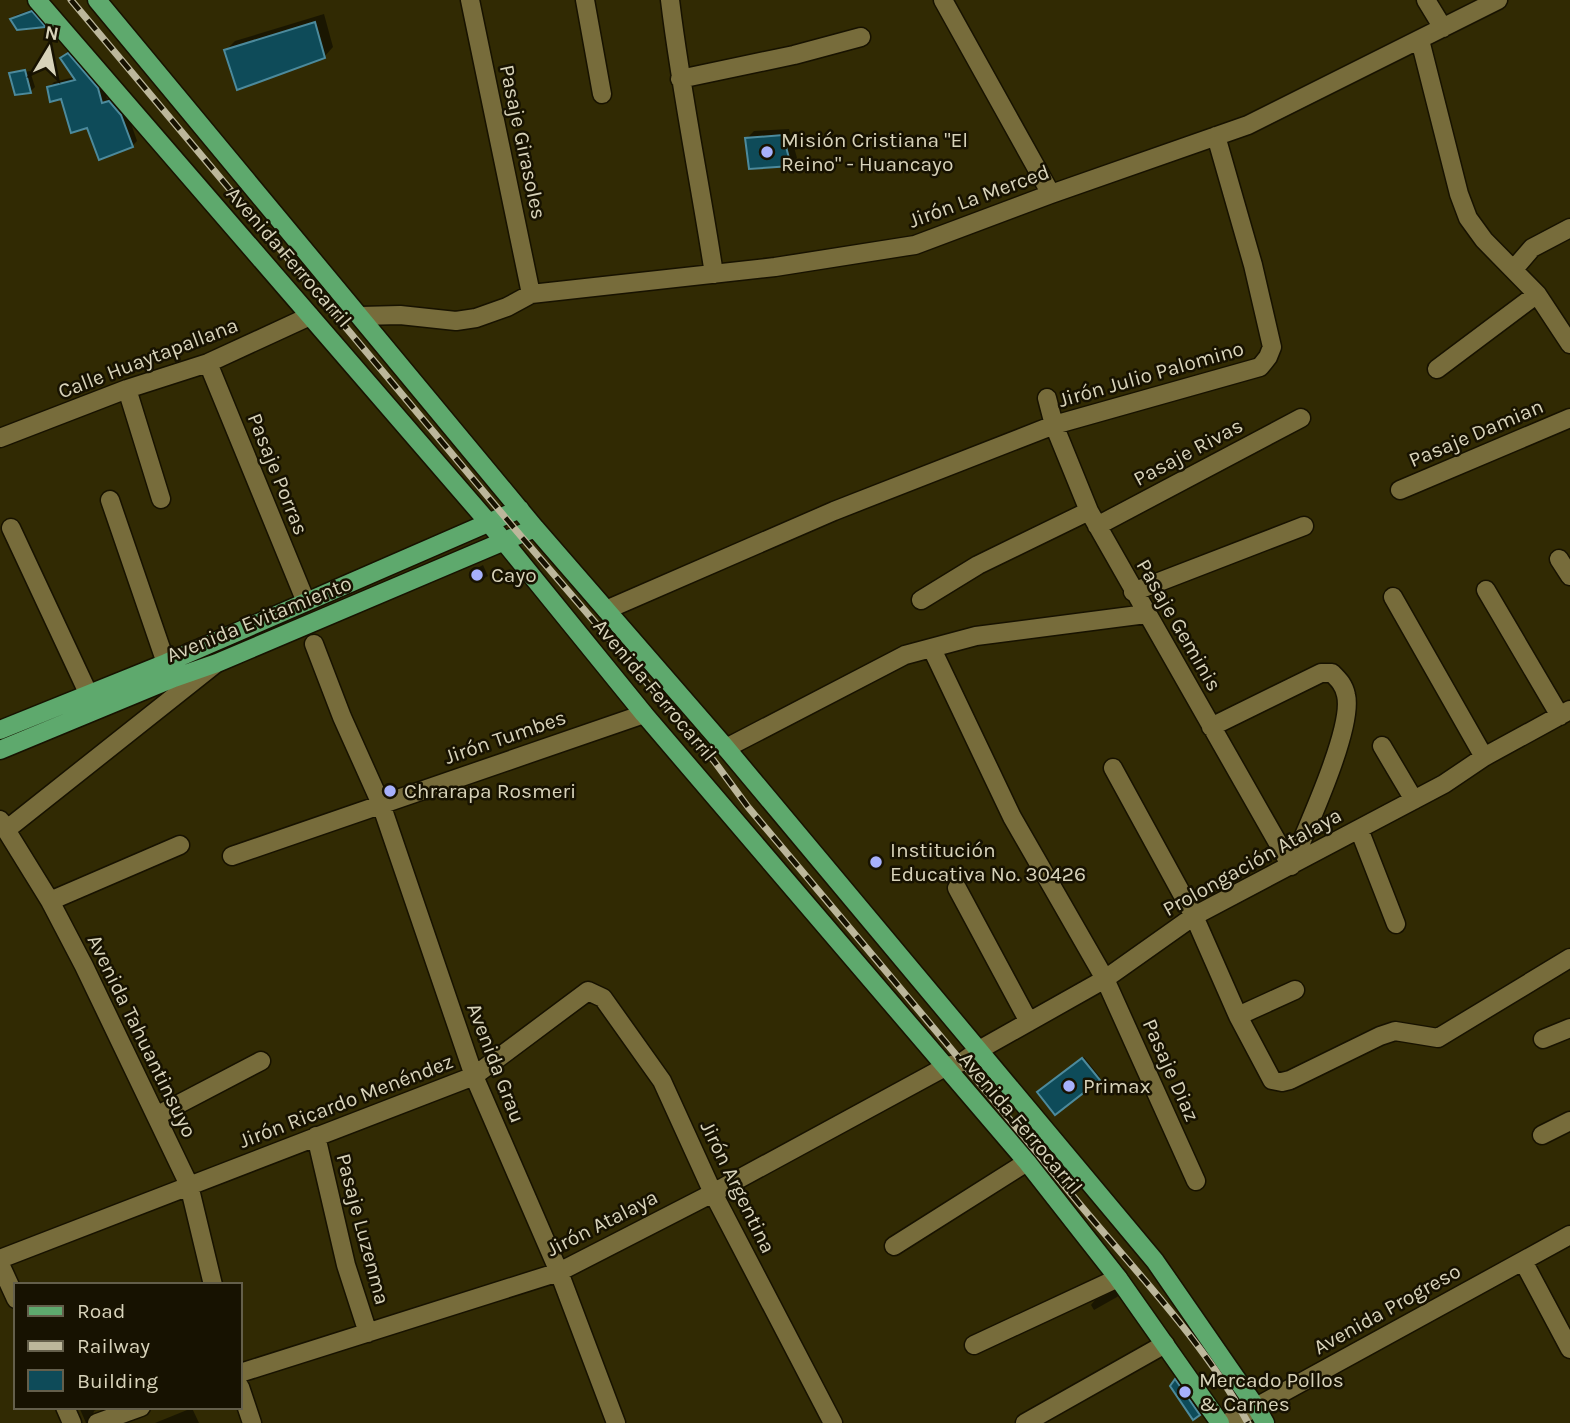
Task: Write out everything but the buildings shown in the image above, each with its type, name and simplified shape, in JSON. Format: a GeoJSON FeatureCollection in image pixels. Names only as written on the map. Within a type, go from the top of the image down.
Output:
{"type":"FeatureCollection","features":[{"type":"Feature","properties":{"kind":"main road","name":"Avenida Ferrocarril"},"geometry":{"type":"LineString","coordinates":[[37,0],[489,523],[644,714],[954,1065],[1118,1278],[1220,1423]]}},
{"type":"Feature","properties":{"kind":"main road","name":"Avenida Ferrocarril"},"geometry":{"type":"LineString","coordinates":[[97,0],[535,528],[726,748],[1155,1261],[1256,1406],[1265,1423]]}},
{"type":"Feature","properties":{"kind":"main road","name":"Avenida Evitamiento"},"geometry":{"type":"LineString","coordinates":[[0,730],[166,663],[520,509]]}},
{"type":"Feature","properties":{"kind":"main road","name":"Avenida Evitamiento"},"geometry":{"type":"LineString","coordinates":[[0,750],[217,663],[535,528]]}},
{"type":"Feature","properties":{"kind":"street","name":"Pasaje Girasoles"},"geometry":{"type":"LineString","coordinates":[[470,0],[530,294]]}},
{"type":"Feature","properties":{"kind":"street"},"geometry":{"type":"LineString","coordinates":[[585,0],[603,93]]}},
{"type":"Feature","properties":{"kind":"street"},"geometry":{"type":"LineString","coordinates":[[670,0],[680,79],[714,274]]}},
{"type":"Feature","properties":{"kind":"street"},"geometry":{"type":"LineString","coordinates":[[943,0],[1051,194]]}},
{"type":"Feature","properties":{"kind":"street"},"geometry":{"type":"LineString","coordinates":[[1426,0],[1443,28]]}},
{"type":"Feature","properties":{"kind":"street","name":"Jirón La Merced"},"geometry":{"type":"LineString","coordinates":[[360,316],[400,315],[456,321],[476,318],[507,307],[530,294],[775,267],[915,245],[1248,125],[1499,0]]}},
{"type":"Feature","properties":{"kind":"street"},"geometry":{"type":"LineString","coordinates":[[680,79],[794,55],[861,37]]}},
{"type":"Feature","properties":{"kind":"street"},"geometry":{"type":"LineString","coordinates":[[1420,40],[1459,194],[1468,218],[1484,240],[1537,295],[1570,344]]}},
{"type":"Feature","properties":{"kind":"street","name":"Jirón Julio Palomino"},"geometry":{"type":"LineString","coordinates":[[606,610],[834,511],[1054,425],[1259,367],[1272,347],[1253,265],[1216,136]]}},
{"type":"Feature","properties":{"kind":"street"},"geometry":{"type":"LineString","coordinates":[[1514,269],[1532,248],[1570,228]]}},
{"type":"Feature","properties":{"kind":"street"},"geometry":{"type":"LineString","coordinates":[[1437,369],[1537,295]]}},
{"type":"Feature","properties":{"kind":"street","name":"Calle Huaytapallana"},"geometry":{"type":"LineString","coordinates":[[0,438],[127,389],[208,363],[310,316]]}},
{"type":"Feature","properties":{"kind":"street","name":"Pasaje Porras"},"geometry":{"type":"LineString","coordinates":[[208,363],[306,603]]}},
{"type":"Feature","properties":{"kind":"street"},"geometry":{"type":"LineString","coordinates":[[127,389],[161,499]]}},
{"type":"Feature","properties":{"kind":"street","name":"Pasaje Geminis"},"geometry":{"type":"LineString","coordinates":[[1047,398],[1054,425],[1093,519],[1291,866]]}},
{"type":"Feature","properties":{"kind":"street","name":"Pasaje Rivas"},"geometry":{"type":"LineString","coordinates":[[921,600],[978,565],[1093,519],[1301,418]]}},
{"type":"Feature","properties":{"kind":"street","name":"Pasaje Damian"},"geometry":{"type":"LineString","coordinates":[[1400,490],[1570,418]]}},
{"type":"Feature","properties":{"kind":"street"},"geometry":{"type":"LineString","coordinates":[[110,500],[166,663]]}},
{"type":"Feature","properties":{"kind":"street"},"geometry":{"type":"LineString","coordinates":[[1133,593],[1304,526]]}},
{"type":"Feature","properties":{"kind":"street"},"geometry":{"type":"LineString","coordinates":[[11,528],[89,695]]}},
{"type":"Feature","properties":{"kind":"street"},"geometry":{"type":"LineString","coordinates":[[1559,559],[1570,576]]}},
{"type":"Feature","properties":{"kind":"street"},"geometry":{"type":"LineString","coordinates":[[1486,590],[1565,713]]}},
{"type":"Feature","properties":{"kind":"street"},"geometry":{"type":"LineString","coordinates":[[1393,597],[1484,757]]}},
{"type":"Feature","properties":{"kind":"street"},"geometry":{"type":"LineString","coordinates":[[726,748],[905,655],[976,636],[1146,614]]}},
{"type":"Feature","properties":{"kind":"street","name":"Avenida Grau"},"geometry":{"type":"LineString","coordinates":[[314,644],[341,717],[381,804],[474,1076],[559,1272],[616,1423]]}},
{"type":"Feature","properties":{"kind":"street","name":"Pasaje Diaz"},"geometry":{"type":"LineString","coordinates":[[932,649],[1012,817],[1105,979],[1196,1181]]}},
{"type":"Feature","properties":{"kind":"street"},"geometry":{"type":"LineString","coordinates":[[3,825],[217,663]]}},
{"type":"Feature","properties":{"kind":"street"},"geometry":{"type":"LineString","coordinates":[[1211,727],[1321,673],[1332,673],[1342,682],[1347,698],[1346,718],[1326,782],[1291,866]]}},
{"type":"Feature","properties":{"kind":"street","name":"Prolongación Atalaya"},"geometry":{"type":"LineString","coordinates":[[954,1065],[1105,979],[1194,916],[1444,784],[1484,757],[1565,713]]}},
{"type":"Feature","properties":{"kind":"street","name":"Jirón Tumbes"},"geometry":{"type":"LineString","coordinates":[[232,856],[644,714]]}},
{"type":"Feature","properties":{"kind":"street"},"geometry":{"type":"LineString","coordinates":[[1382,746],[1414,800]]}},
{"type":"Feature","properties":{"kind":"street"},"geometry":{"type":"LineString","coordinates":[[1113,768],[1194,916],[1238,1016],[1272,1080],[1282,1082],[1395,1031],[1438,1038],[1570,958]]}},
{"type":"Feature","properties":{"kind":"street","name":"Avenida Tahuantinsuyo"},"geometry":{"type":"LineString","coordinates":[[3,825],[50,901],[84,966],[189,1185],[213,1283]]}},
{"type":"Feature","properties":{"kind":"street"},"geometry":{"type":"LineString","coordinates":[[1359,829],[1396,923]]}},
{"type":"Feature","properties":{"kind":"street"},"geometry":{"type":"LineString","coordinates":[[50,901],[180,845]]}},
{"type":"Feature","properties":{"kind":"street"},"geometry":{"type":"LineString","coordinates":[[957,888],[1029,1022]]}},
{"type":"Feature","properties":{"kind":"street"},"geometry":{"type":"LineString","coordinates":[[1238,1016],[1295,990]]}},
{"type":"Feature","properties":{"kind":"street","name":"Jirón Argentina"},"geometry":{"type":"LineString","coordinates":[[583,993],[588,991],[603,998],[662,1081],[713,1193],[833,1423]]}},
{"type":"Feature","properties":{"kind":"street","name":"Jirón Ricardo Menéndez"},"geometry":{"type":"LineString","coordinates":[[0,1262],[189,1185],[474,1076],[583,993]]}},
{"type":"Feature","properties":{"kind":"street"},"geometry":{"type":"LineString","coordinates":[[1543,1039],[1570,1028]]}},
{"type":"Feature","properties":{"kind":"street"},"geometry":{"type":"LineString","coordinates":[[156,1116],[261,1061]]}},
{"type":"Feature","properties":{"kind":"street","name":"Jirón Atalaya"},"geometry":{"type":"LineString","coordinates":[[242,1372],[559,1272],[954,1065]]}},
{"type":"Feature","properties":{"kind":"street"},"geometry":{"type":"LineString","coordinates":[[1542,1135],[1570,1121]]}},
{"type":"Feature","properties":{"kind":"street","name":"Pasaje Luzenma"},"geometry":{"type":"LineString","coordinates":[[316,1136],[346,1265],[368,1333]]}},
{"type":"Feature","properties":{"kind":"street"},"geometry":{"type":"LineString","coordinates":[[894,1245],[1027,1162]]}},
{"type":"Feature","properties":{"kind":"street","name":"Avenida Progreso"},"geometry":{"type":"LineString","coordinates":[[1227,1423],[1570,1235]]}},
{"type":"Feature","properties":{"kind":"street"},"geometry":{"type":"LineString","coordinates":[[1523,1261],[1570,1349]]}},
{"type":"Feature","properties":{"kind":"street"},"geometry":{"type":"LineString","coordinates":[[0,1262],[14,1294]]}},
{"type":"Feature","properties":{"kind":"street"},"geometry":{"type":"LineString","coordinates":[[974,1345],[1118,1278]]}},
{"type":"Feature","properties":{"kind":"street"},"geometry":{"type":"LineString","coordinates":[[1025,1423],[1165,1344]]}},
{"type":"Feature","properties":{"kind":"street"},"geometry":{"type":"LineString","coordinates":[[242,1393],[252,1423]]}},
{"type":"Feature","properties":{"kind":"street"},"geometry":{"type":"LineString","coordinates":[[97,1423],[136,1409]]}},
{"type":"Feature","properties":{"kind":"railway"},"geometry":{"type":"LineString","coordinates":[[71,0],[520,535],[714,761],[748,807],[1168,1308],[1211,1364],[1248,1423]]}},
{"type":"Feature","properties":{"kind":"place","name":"Misión Cristiana \"El Reino\" - Huancayo"},"geometry":{"type":"Point","coordinates":[767,152]}},
{"type":"Feature","properties":{"kind":"place","name":"Cayo"},"geometry":{"type":"Point","coordinates":[477,575]}},
{"type":"Feature","properties":{"kind":"place","name":"Chrarapa Rosmeri"},"geometry":{"type":"Point","coordinates":[390,791]}},
{"type":"Feature","properties":{"kind":"place","name":"Institución Educativa No. 30426"},"geometry":{"type":"Point","coordinates":[876,862]}},
{"type":"Feature","properties":{"kind":"place","name":"Primax"},"geometry":{"type":"Point","coordinates":[1069,1086]}},
{"type":"Feature","properties":{"kind":"place","name":"Mercado Pollos & Carnes"},"geometry":{"type":"Point","coordinates":[1185,1392]}}]}
